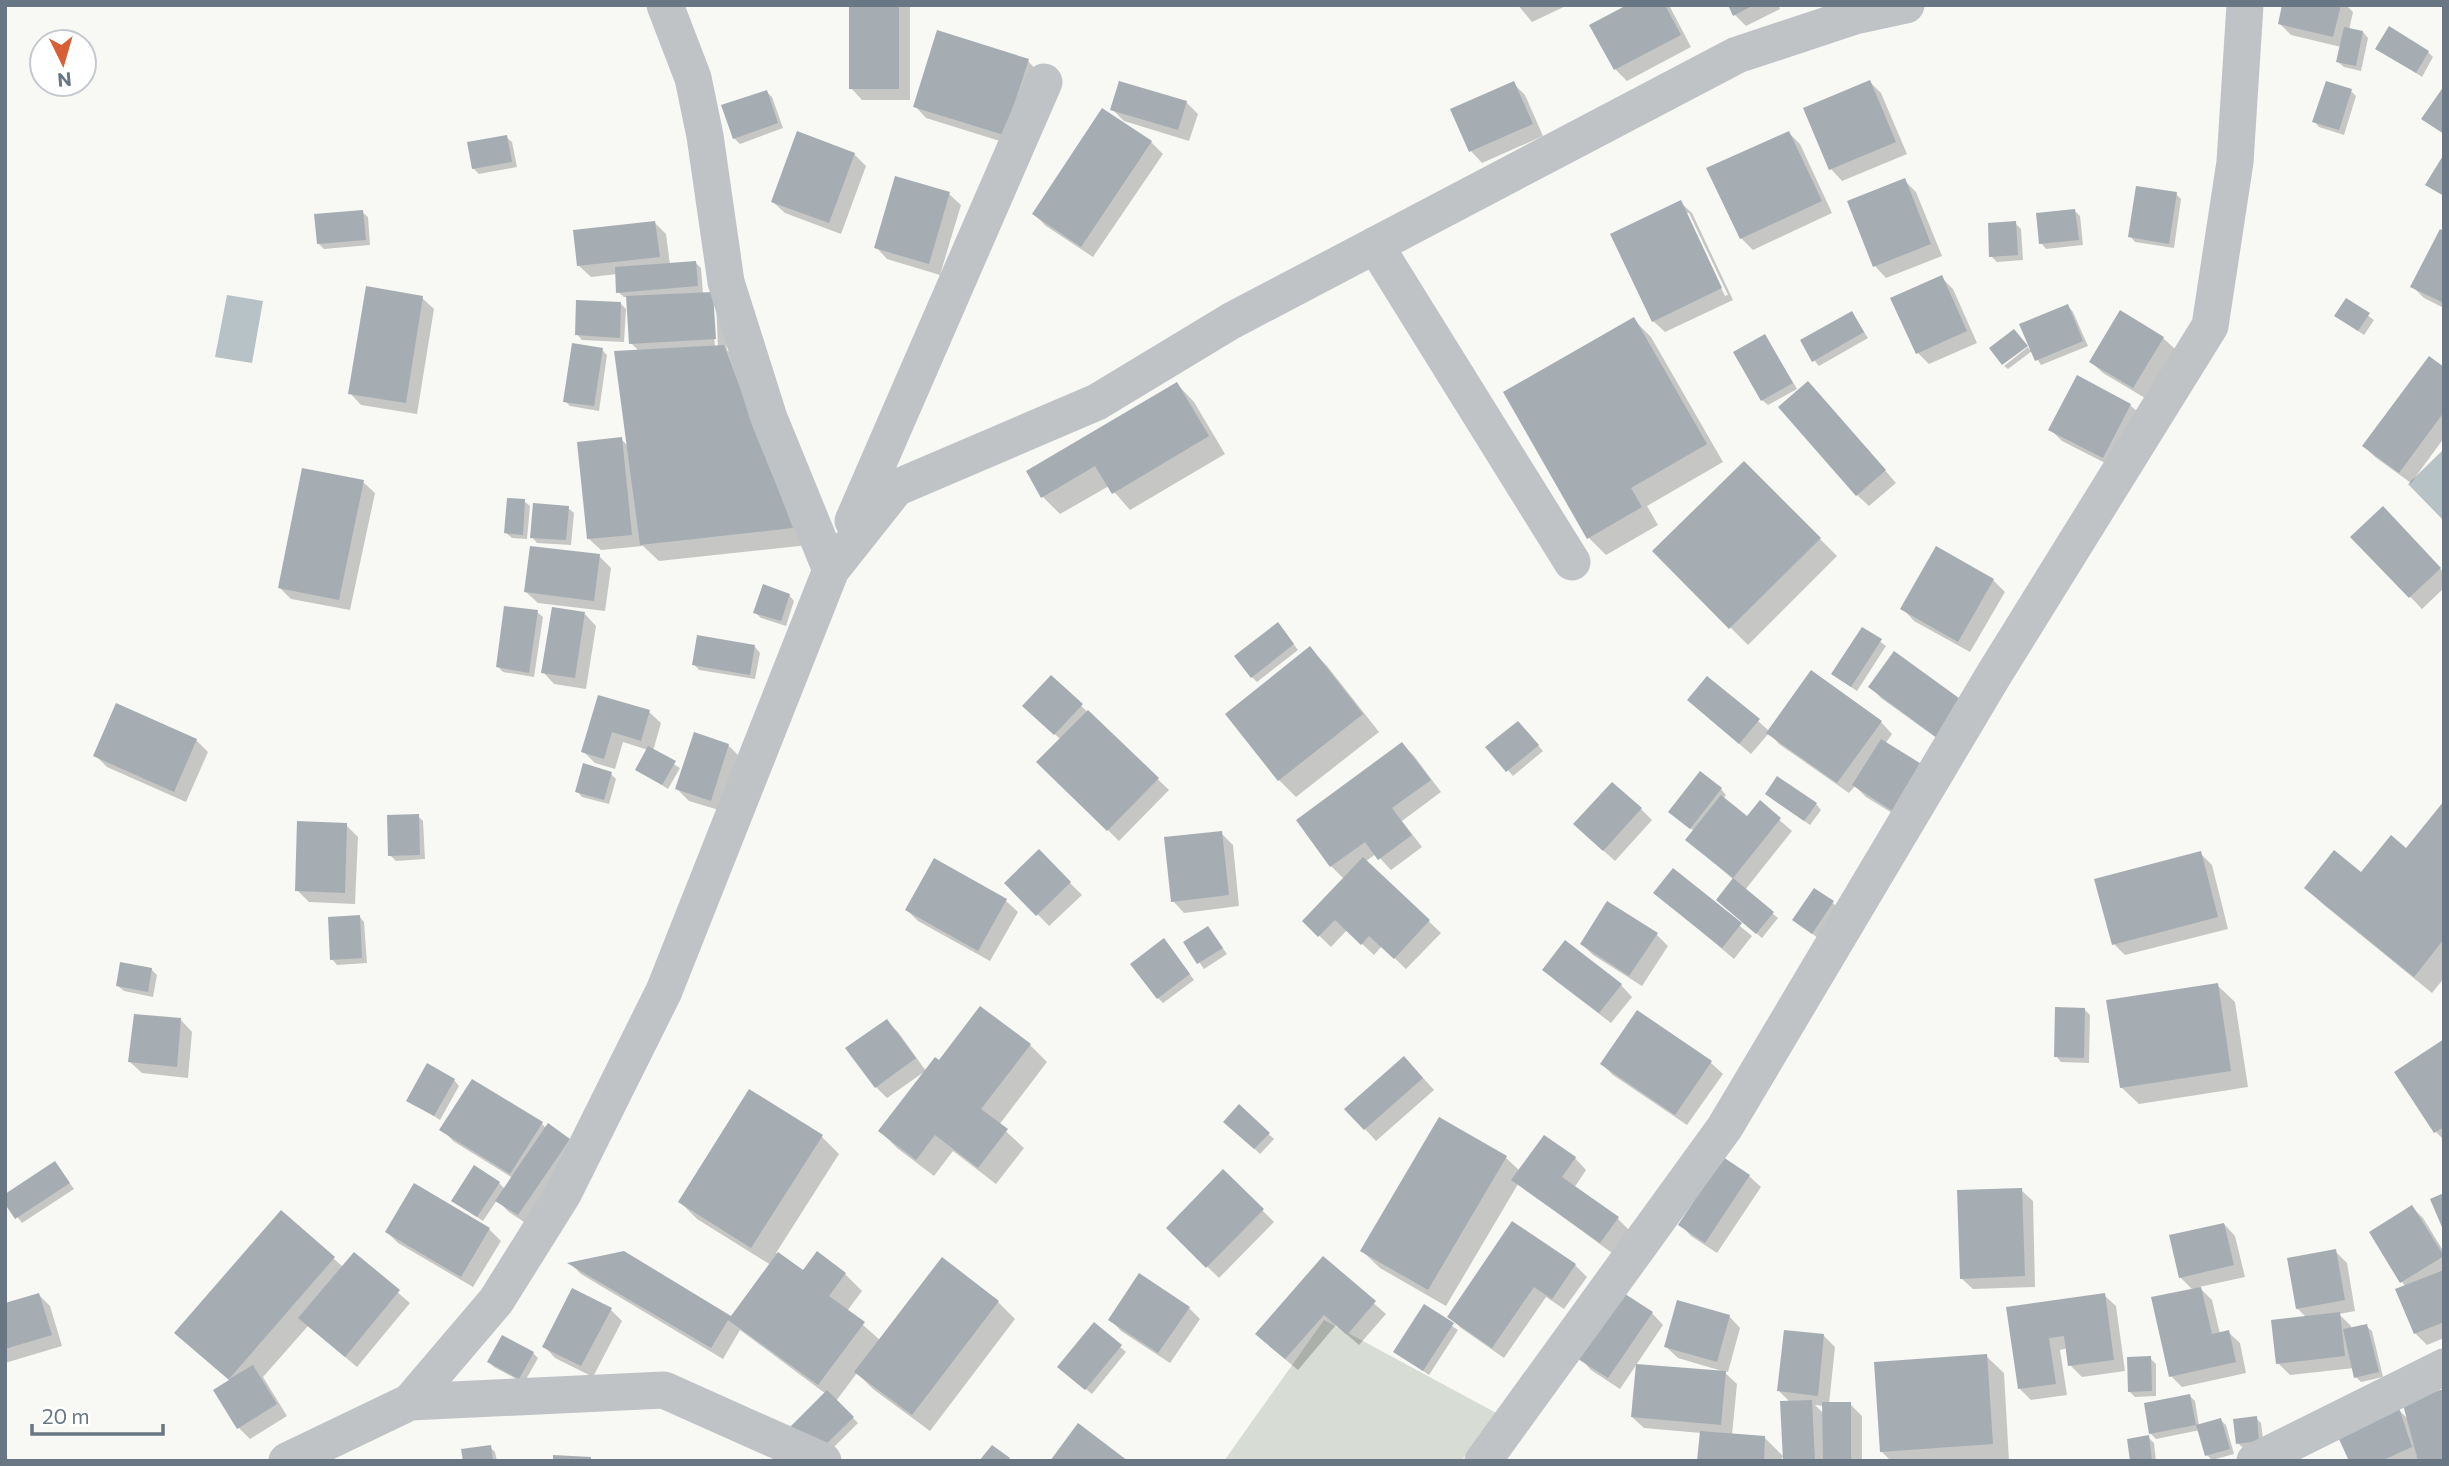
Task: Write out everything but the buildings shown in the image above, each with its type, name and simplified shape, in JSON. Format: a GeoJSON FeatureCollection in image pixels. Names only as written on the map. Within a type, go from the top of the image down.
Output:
{"type":"FeatureCollection","features":[{"type":"Feature","properties":{"kind":"street"},"geometry":{"type":"LineString","coordinates":[[665,5],[693,78],[705,136],[726,282],[769,418],[831,570]]}},
{"type":"Feature","properties":{"kind":"street"},"geometry":{"type":"LineString","coordinates":[[831,570],[895,488],[1097,402],[1231,321],[1737,55],[1855,16],[1906,5]]}},
{"type":"Feature","properties":{"kind":"street"},"geometry":{"type":"LineString","coordinates":[[1483,1461],[1724,1127],[1993,676],[2210,326],[2235,162],[2245,5]]}},
{"type":"Feature","properties":{"kind":"street"},"geometry":{"type":"LineString","coordinates":[[410,1402],[496,1301],[563,1194],[664,991],[831,570],[1044,82]]}},
{"type":"Feature","properties":{"kind":"street"},"geometry":{"type":"LineString","coordinates":[[1375,245],[1573,562]]}},
{"type":"Feature","properties":{"kind":"street"},"geometry":{"type":"LineString","coordinates":[[2255,1461],[2444,1367]]}},
{"type":"Feature","properties":{"kind":"street"},"geometry":{"type":"LineString","coordinates":[[287,1461],[410,1402],[664,1390],[823,1461]]}},
{"type":"Feature","properties":{"kind":"shaded area"},"geometry":{"type":"Polygon","coordinates":[[[227,295],[263,301],[252,363],[215,357],[227,295]]]}},
{"type":"Feature","properties":{"kind":"shaded area"},"geometry":{"type":"Polygon","coordinates":[[[2444,449],[2444,521],[2408,484],[2444,449]]]}},
{"type":"Feature","properties":{"kind":"shaded area"},"geometry":{"type":"Polygon","coordinates":[[[1324,1320],[1500,1415],[1461,1461],[1224,1461],[1324,1320]]]}}]}
